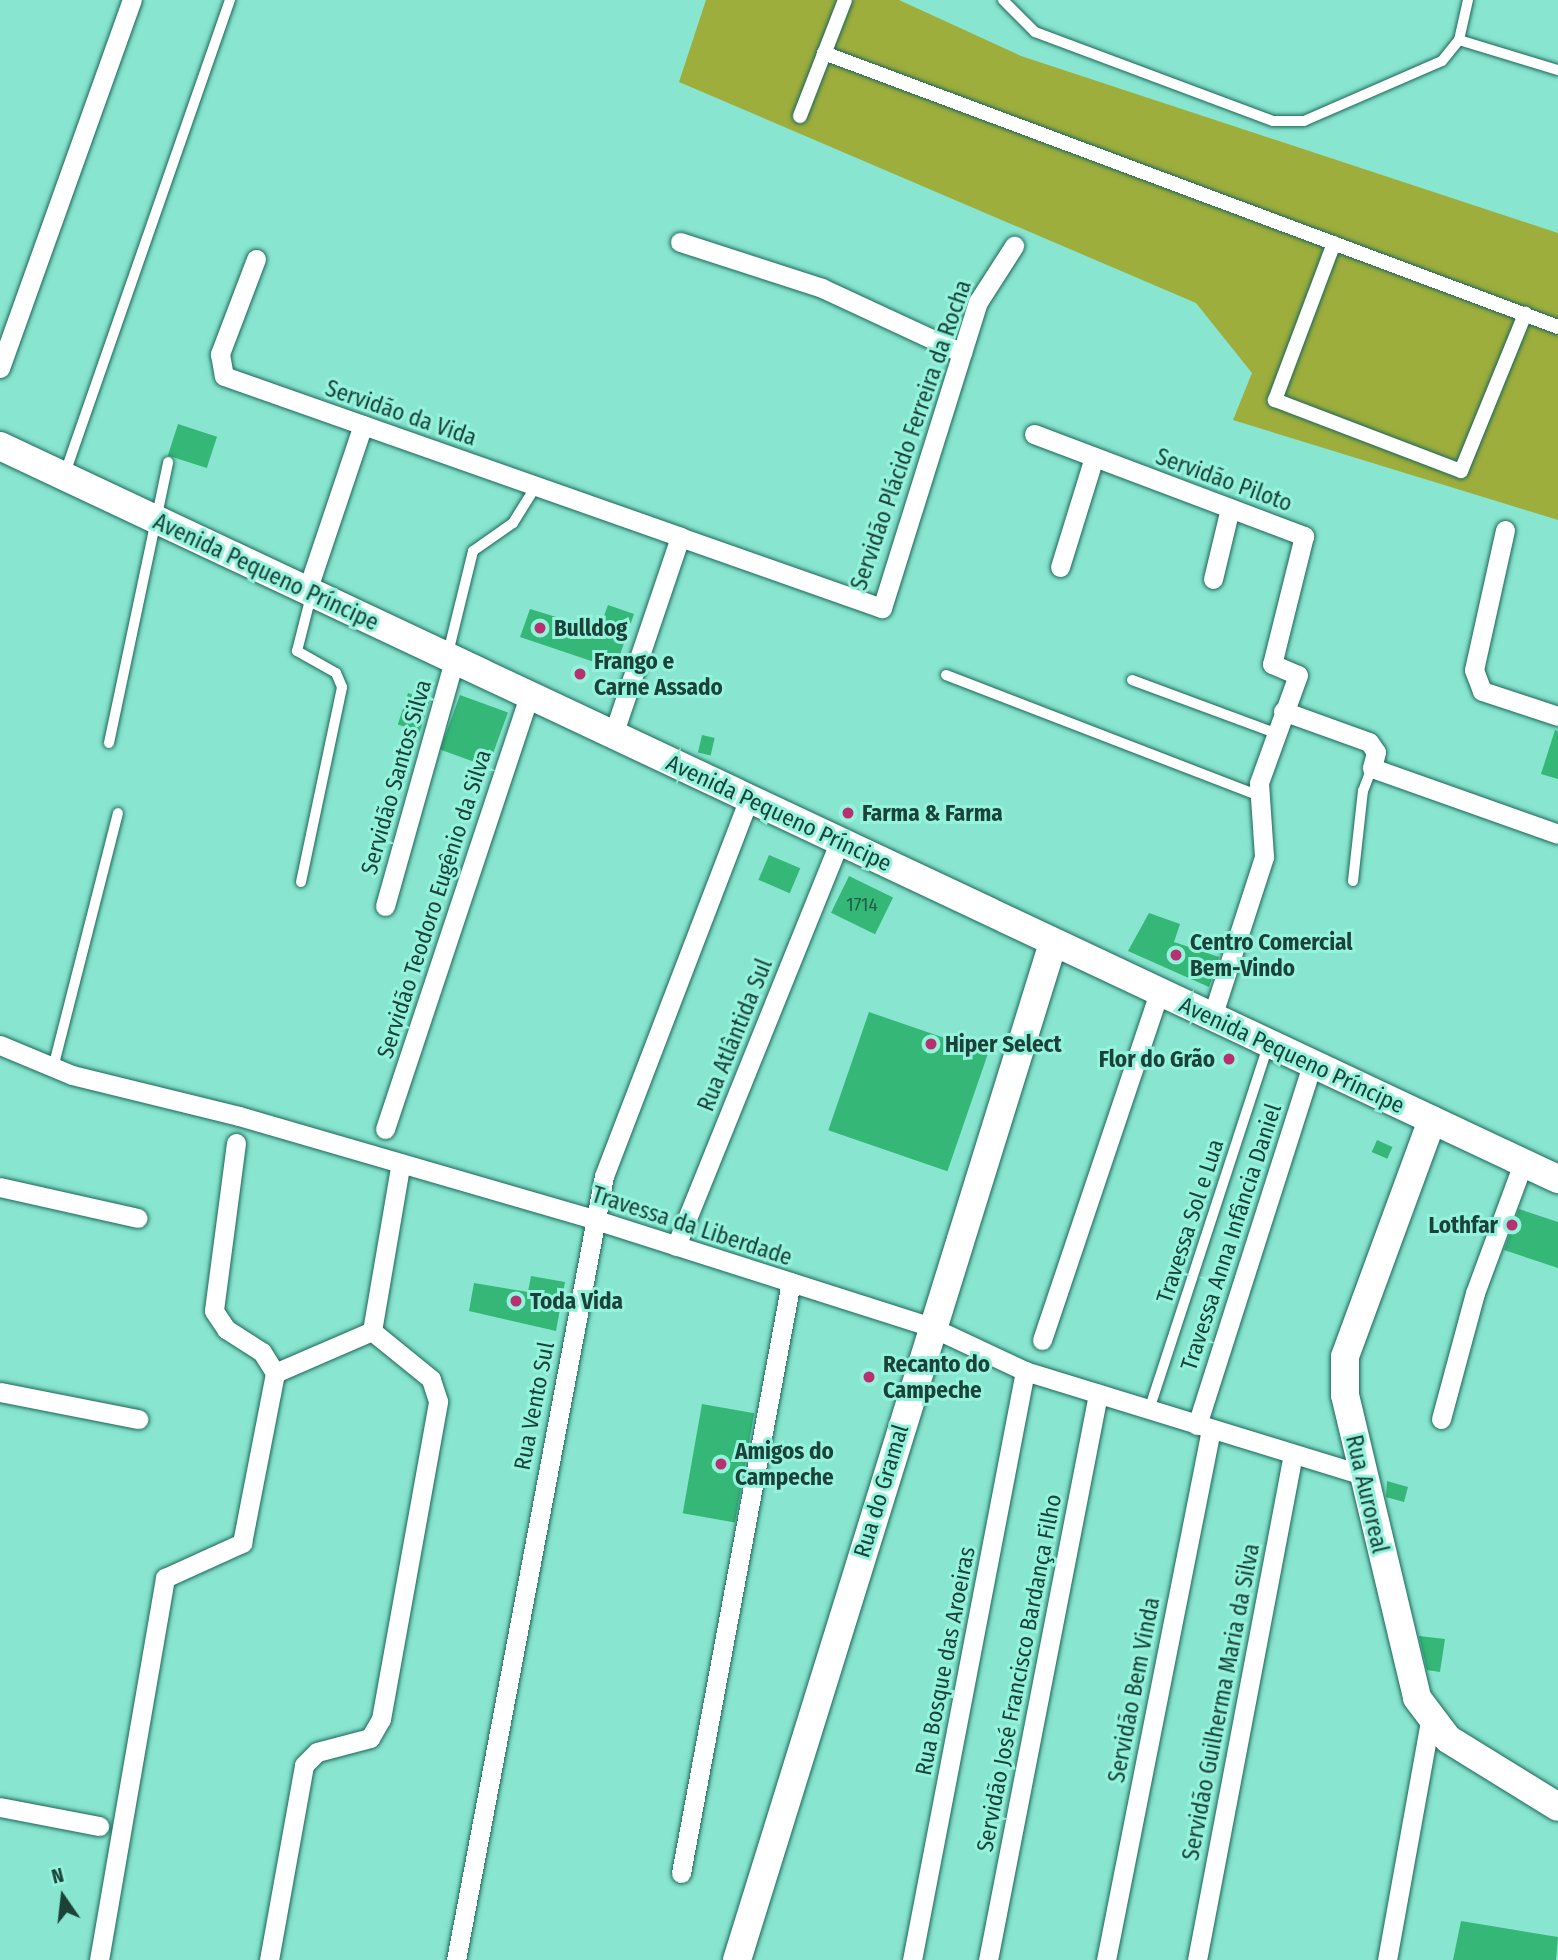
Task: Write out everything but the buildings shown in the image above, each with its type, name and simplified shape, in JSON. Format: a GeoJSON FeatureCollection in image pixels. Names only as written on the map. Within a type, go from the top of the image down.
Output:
{"type":"FeatureCollection","features":[{"type":"Feature","properties":{"kind":"main road","name":"Avenida Pequeno Príncipe"},"geometry":{"type":"LineString","coordinates":[[0,446],[1558,1179]]}},
{"type":"Feature","properties":{"kind":"main road","name":"Rua do Gramal"},"geometry":{"type":"LineString","coordinates":[[737,1960],[931,1327],[1053,943]]}},
{"type":"Feature","properties":{"kind":"main road","name":"Rua Auroreal"},"geometry":{"type":"LineString","coordinates":[[1432,1121],[1345,1357],[1345,1395],[1408,1673],[1435,1727]]}},
{"type":"Feature","properties":{"kind":"main road"},"geometry":{"type":"LineString","coordinates":[[1435,1727],[1558,1807]]}},
{"type":"Feature","properties":{"kind":"street"},"geometry":{"type":"LineString","coordinates":[[0,368],[132,0]]}},
{"type":"Feature","properties":{"kind":"street"},"geometry":{"type":"LineString","coordinates":[[800,116],[845,0]]}},
{"type":"Feature","properties":{"kind":"street"},"geometry":{"type":"LineString","coordinates":[[824,53],[1558,327]]}},
{"type":"Feature","properties":{"kind":"street"},"geometry":{"type":"LineString","coordinates":[[680,242],[822,288],[962,353]]}},
{"type":"Feature","properties":{"kind":"street"},"geometry":{"type":"LineString","coordinates":[[1334,243],[1275,400],[1461,471],[1525,314]]}},
{"type":"Feature","properties":{"kind":"street","name":"Servidão Plácido Ferreira da Rocha"},"geometry":{"type":"LineString","coordinates":[[680,537],[882,608],[983,290],[1014,246]]}},
{"type":"Feature","properties":{"kind":"street","name":"Servidão da Vida"},"geometry":{"type":"LineString","coordinates":[[256,259],[220,354],[224,376],[680,537]]}},
{"type":"Feature","properties":{"kind":"street"},"geometry":{"type":"LineString","coordinates":[[309,592],[363,425]]}},
{"type":"Feature","properties":{"kind":"street","name":"Servidão Piloto"},"geometry":{"type":"LineString","coordinates":[[1034,434],[1304,536],[1272,664],[1298,675],[1275,733],[1257,795],[1264,857],[1212,1017]]}},
{"type":"Feature","properties":{"kind":"street"},"geometry":{"type":"LineString","coordinates":[[1060,567],[1094,457]]}},
{"type":"Feature","properties":{"kind":"street"},"geometry":{"type":"LineString","coordinates":[[1213,579],[1230,508]]}},
{"type":"Feature","properties":{"kind":"street"},"geometry":{"type":"LineString","coordinates":[[1505,530],[1474,670],[1482,691],[1558,716]]}},
{"type":"Feature","properties":{"kind":"street"},"geometry":{"type":"LineString","coordinates":[[613,735],[680,537]]}},
{"type":"Feature","properties":{"kind":"street","name":"Servidão Santos Silva"},"geometry":{"type":"LineString","coordinates":[[385,906],[450,658]]}},
{"type":"Feature","properties":{"kind":"street","name":"Servidão Teodoro Eugênio da Silva"},"geometry":{"type":"LineString","coordinates":[[385,1129],[529,695]]}},
{"type":"Feature","properties":{"kind":"street"},"geometry":{"type":"LineString","coordinates":[[1283,711],[1369,742],[1376,752],[1371,768],[1558,834]]}},
{"type":"Feature","properties":{"kind":"street","name":"Rua Vento Sul"},"geometry":{"type":"LineString","coordinates":[[456,1960],[593,1219],[618,1129],[749,799]]}},
{"type":"Feature","properties":{"kind":"street","name":"Rua Atlântida Sul"},"geometry":{"type":"LineString","coordinates":[[676,1246],[839,842]]}},
{"type":"Feature","properties":{"kind":"street"},"geometry":{"type":"LineString","coordinates":[[1042,1340],[1159,992]]}},
{"type":"Feature","properties":{"kind":"street","name":"Travessa da Liberdade"},"geometry":{"type":"LineString","coordinates":[[0,1045],[53,1068],[239,1116],[400,1167],[593,1219],[931,1327],[1026,1371],[1363,1475]]}},
{"type":"Feature","properties":{"kind":"street","name":"Travessa Anna Infância Daniel"},"geometry":{"type":"LineString","coordinates":[[1204,1427],[1312,1064]]}},
{"type":"Feature","properties":{"kind":"street"},"geometry":{"type":"LineString","coordinates":[[99,1960],[159,1596],[176,1569],[223,1556],[242,1543],[275,1373],[262,1352],[226,1329],[214,1311],[236,1143]]}},
{"type":"Feature","properties":{"kind":"street"},"geometry":{"type":"LineString","coordinates":[[1441,1419],[1475,1293],[1523,1163]]}},
{"type":"Feature","properties":{"kind":"street"},"geometry":{"type":"LineString","coordinates":[[372,1331],[400,1167]]}},
{"type":"Feature","properties":{"kind":"street"},"geometry":{"type":"LineString","coordinates":[[0,1188],[138,1218]]}},
{"type":"Feature","properties":{"kind":"street"},"geometry":{"type":"LineString","coordinates":[[681,1873],[791,1283]]}},
{"type":"Feature","properties":{"kind":"street"},"geometry":{"type":"LineString","coordinates":[[275,1373],[372,1331]]}},
{"type":"Feature","properties":{"kind":"street"},"geometry":{"type":"LineString","coordinates":[[269,1960],[304,1765],[317,1752],[370,1738],[381,1719],[438,1401],[431,1378],[372,1331]]}},
{"type":"Feature","properties":{"kind":"street","name":"Rua Bosque das Aroeiras"},"geometry":{"type":"LineString","coordinates":[[912,1960],[1026,1371]]}},
{"type":"Feature","properties":{"kind":"street"},"geometry":{"type":"LineString","coordinates":[[0,1392],[138,1419]]}},
{"type":"Feature","properties":{"kind":"street","name":"Servidão José Francisco Bardança Filho"},"geometry":{"type":"LineString","coordinates":[[988,1960],[1098,1394]]}},
{"type":"Feature","properties":{"kind":"street","name":"Servidão Bem Vinda"},"geometry":{"type":"LineString","coordinates":[[1105,1960],[1204,1427]]}},
{"type":"Feature","properties":{"kind":"street","name":"Servidão Guilherma Maria da Silva"},"geometry":{"type":"LineString","coordinates":[[1197,1960],[1293,1454]]}},
{"type":"Feature","properties":{"kind":"street"},"geometry":{"type":"LineString","coordinates":[[1387,1960],[1435,1727]]}},
{"type":"Feature","properties":{"kind":"street"},"geometry":{"type":"LineString","coordinates":[[0,1807],[99,1826]]}},
{"type":"Feature","properties":{"kind":"lane"},"geometry":{"type":"LineString","coordinates":[[64,477],[230,0]]}},
{"type":"Feature","properties":{"kind":"lane"},"geometry":{"type":"LineString","coordinates":[[1003,0],[1035,32],[1273,121],[1304,121],[1425,72],[1459,40],[1468,0]]}},
{"type":"Feature","properties":{"kind":"lane"},"geometry":{"type":"LineString","coordinates":[[1459,40],[1558,70]]}},
{"type":"Feature","properties":{"kind":"lane"},"geometry":{"type":"LineString","coordinates":[[109,743],[158,522],[168,463]]}},
{"type":"Feature","properties":{"kind":"lane"},"geometry":{"type":"LineString","coordinates":[[450,658],[473,551],[513,523],[536,486]]}},
{"type":"Feature","properties":{"kind":"lane"},"geometry":{"type":"LineString","coordinates":[[301,882],[342,687],[336,673],[297,651],[309,592]]}},
{"type":"Feature","properties":{"kind":"lane"},"geometry":{"type":"LineString","coordinates":[[946,675],[1257,795]]}},
{"type":"Feature","properties":{"kind":"lane"},"geometry":{"type":"LineString","coordinates":[[1132,680],[1275,733]]}},
{"type":"Feature","properties":{"kind":"lane"},"geometry":{"type":"LineString","coordinates":[[1353,881],[1363,791],[1371,768]]}},
{"type":"Feature","properties":{"kind":"lane"},"geometry":{"type":"LineString","coordinates":[[53,1068],[118,813]]}},
{"type":"Feature","properties":{"kind":"lane","name":"Travessa Sol e Lua"},"geometry":{"type":"LineString","coordinates":[[1149,1410],[1268,1044]]}},
{"type":"Feature","properties":{"kind":"green space"},"geometry":{"type":"Polygon","coordinates":[[[706,0],[899,0],[1021,56],[1558,233],[1558,520],[1233,420],[1252,373],[1196,303],[679,82],[706,0]]]}},
{"type":"Feature","properties":{"kind":"place","name":"Bulldog"},"geometry":{"type":"Point","coordinates":[540,628]}},
{"type":"Feature","properties":{"kind":"place","name":"Frango e Carne Assado"},"geometry":{"type":"Point","coordinates":[580,674]}},
{"type":"Feature","properties":{"kind":"place","name":"Farma & Farma"},"geometry":{"type":"Point","coordinates":[848,813]}},
{"type":"Feature","properties":{"kind":"place","name":"Centro Comercial Bem-Vindo"},"geometry":{"type":"Point","coordinates":[1176,955]}},
{"type":"Feature","properties":{"kind":"place","name":"Hiper Select"},"geometry":{"type":"Point","coordinates":[931,1044]}},
{"type":"Feature","properties":{"kind":"place","name":"Flor do Grão"},"geometry":{"type":"Point","coordinates":[1229,1059]}},
{"type":"Feature","properties":{"kind":"place","name":"Lothfar"},"geometry":{"type":"Point","coordinates":[1512,1225]}},
{"type":"Feature","properties":{"kind":"place","name":"Toda Vida"},"geometry":{"type":"Point","coordinates":[516,1301]}},
{"type":"Feature","properties":{"kind":"place","name":"Recanto do Campeche"},"geometry":{"type":"Point","coordinates":[869,1377]}},
{"type":"Feature","properties":{"kind":"place","name":"Amigos do Campeche"},"geometry":{"type":"Point","coordinates":[721,1464]}}]}
